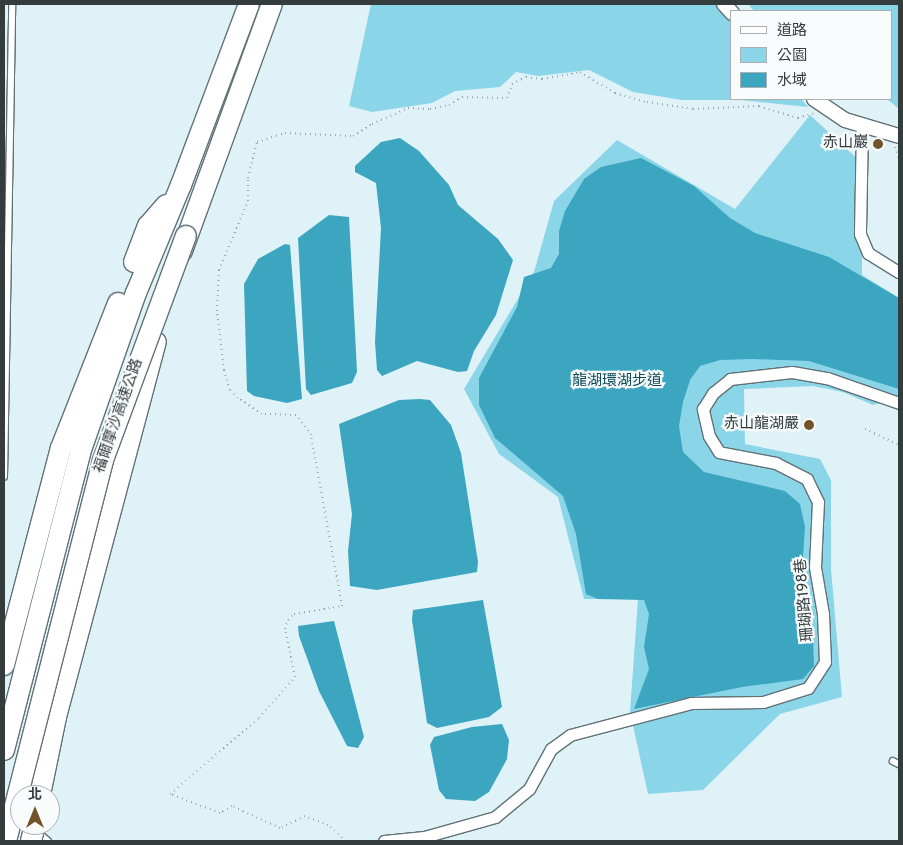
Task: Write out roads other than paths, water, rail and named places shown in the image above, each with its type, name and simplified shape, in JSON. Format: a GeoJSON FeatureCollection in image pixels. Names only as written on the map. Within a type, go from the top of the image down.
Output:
{"type":"FeatureCollection","features":[{"type":"Feature","properties":{"kind":"highway","name":"福爾摩沙高速公路"},"geometry":{"type":"LineString","coordinates":[[4,750],[82,447],[136,293],[181,185],[249,4]]}},
{"type":"Feature","properties":{"kind":"highway","name":"福爾摩沙高速公路"},"geometry":{"type":"LineString","coordinates":[[6,841],[103,460],[272,4]]}},
{"type":"Feature","properties":{"kind":"highway"},"geometry":{"type":"LineString","coordinates":[[4,664],[62,448],[148,226],[181,185]]}},
{"type":"Feature","properties":{"kind":"highway"},"geometry":{"type":"LineString","coordinates":[[42,785],[56,717],[131,427],[186,236]]}},
{"type":"Feature","properties":{"kind":"street"},"geometry":{"type":"LineString","coordinates":[[815,100],[827,109],[862,127],[899,136]]}},
{"type":"Feature","properties":{"kind":"street"},"geometry":{"type":"LineString","coordinates":[[862,127],[860,234],[868,252],[899,272]]}},
{"type":"Feature","properties":{"kind":"street","name":"珊瑚路198巷"},"geometry":{"type":"LineString","coordinates":[[384,841],[424,837],[495,817],[529,789],[551,748],[570,735],[691,703],[763,702],[808,688],[825,662],[823,614],[815,567],[818,502],[807,479],[776,463],[719,452],[709,436],[703,410],[713,393],[730,379],[792,372],[827,378],[899,403]]}},
{"type":"Feature","properties":{"kind":"lane"},"geometry":{"type":"LineString","coordinates":[[4,477],[12,4]]}},
{"type":"Feature","properties":{"kind":"water"},"geometry":{"type":"Polygon","coordinates":[[[400,138],[419,151],[449,185],[458,205],[498,239],[513,260],[496,315],[474,351],[467,371],[458,372],[417,361],[382,376],[377,370],[375,342],[381,228],[376,183],[355,172],[355,166],[381,142],[400,138]]]}},
{"type":"Feature","properties":{"kind":"water","name":"龍湖環湖步道"},"geometry":{"type":"Polygon","coordinates":[[[641,158],[694,186],[730,218],[755,233],[829,257],[899,298],[899,389],[809,361],[720,360],[700,366],[690,380],[683,402],[679,426],[683,452],[704,472],[785,491],[800,504],[805,527],[802,571],[812,612],[814,666],[803,679],[742,687],[634,709],[649,669],[644,647],[649,614],[644,600],[598,599],[586,594],[576,534],[563,496],[495,438],[479,405],[479,378],[517,307],[524,277],[551,268],[559,254],[559,231],[565,211],[584,179],[601,167],[641,158]]]}},
{"type":"Feature","properties":{"kind":"water"},"geometry":{"type":"Polygon","coordinates":[[[329,215],[349,217],[357,372],[352,383],[311,395],[306,389],[298,238],[329,215]]]}},
{"type":"Feature","properties":{"kind":"water"},"geometry":{"type":"Polygon","coordinates":[[[285,244],[290,245],[302,399],[287,403],[254,396],[247,391],[244,284],[258,259],[285,244]]]}},
{"type":"Feature","properties":{"kind":"water"},"geometry":{"type":"Polygon","coordinates":[[[399,400],[430,400],[451,425],[461,453],[478,562],[477,572],[377,590],[350,586],[348,551],[352,514],[339,424],[399,400]]]}},
{"type":"Feature","properties":{"kind":"water"},"geometry":{"type":"Polygon","coordinates":[[[483,600],[502,707],[489,717],[437,728],[427,723],[412,620],[413,610],[483,600]]]}},
{"type":"Feature","properties":{"kind":"water"},"geometry":{"type":"Polygon","coordinates":[[[334,621],[364,737],[358,748],[347,746],[319,691],[299,636],[298,626],[334,621]]]}},
{"type":"Feature","properties":{"kind":"water"},"geometry":{"type":"Polygon","coordinates":[[[502,724],[509,740],[507,759],[489,792],[475,801],[446,799],[439,790],[430,745],[434,737],[472,727],[502,724]]]}},
{"type":"Feature","properties":{"kind":"place","name":"赤山巖"},"geometry":{"type":"Point","coordinates":[878,144]}},
{"type":"Feature","properties":{"kind":"place","name":"赤山龍湖嚴"},"geometry":{"type":"Point","coordinates":[809,425]}}]}
